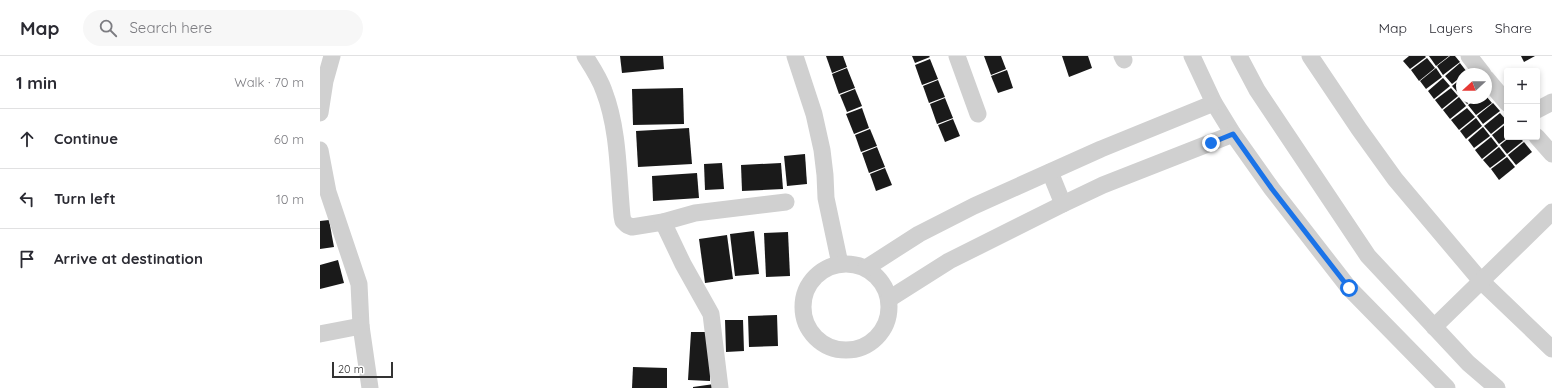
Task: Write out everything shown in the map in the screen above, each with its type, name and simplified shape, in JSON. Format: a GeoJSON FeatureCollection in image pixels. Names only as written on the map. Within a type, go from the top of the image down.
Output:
{"type":"FeatureCollection","features":[{"type":"Feature","properties":{"kind":"street"},"geometry":{"type":"LineString","coordinates":[[320,113],[325,81],[332,56]]}},
{"type":"Feature","properties":{"kind":"street"},"geometry":{"type":"LineString","coordinates":[[585,56],[604,90],[612,114],[616,140],[623,221],[627,225],[632,228],[663,222],[695,213],[786,202]]}},
{"type":"Feature","properties":{"kind":"street"},"geometry":{"type":"LineString","coordinates":[[795,56],[814,114],[826,175],[826,198],[840,264]]}},
{"type":"Feature","properties":{"kind":"street"},"geometry":{"type":"LineString","coordinates":[[957,56],[978,114]]}},
{"type":"Feature","properties":{"kind":"street"},"geometry":{"type":"LineString","coordinates":[[1192,56],[1214,104],[1233,134],[1272,189],[1349,288],[1447,388]]}},
{"type":"Feature","properties":{"kind":"street"},"geometry":{"type":"LineString","coordinates":[[1239,56],[1256,90],[1368,256],[1468,363],[1496,388]]}},
{"type":"Feature","properties":{"kind":"street"},"geometry":{"type":"LineString","coordinates":[[1310,56],[1395,179],[1481,281],[1552,349]]}},
{"type":"Feature","properties":{"kind":"street"},"geometry":{"type":"LineString","coordinates":[[1469,56],[1478,68]]}},
{"type":"Feature","properties":{"kind":"street"},"geometry":{"type":"LineString","coordinates":[[1492,85],[1504,99]]}},
{"type":"Feature","properties":{"kind":"street"},"geometry":{"type":"LineString","coordinates":[[1540,108],[1552,102]]}},
{"type":"Feature","properties":{"kind":"street"},"geometry":{"type":"LineString","coordinates":[[866,268],[926,230],[974,206],[1101,149],[1214,104]]}},
{"type":"Feature","properties":{"kind":"street"},"geometry":{"type":"LineString","coordinates":[[889,300],[950,261],[1063,204],[1103,185],[1233,134]]}},
{"type":"Feature","properties":{"kind":"street"},"geometry":{"type":"LineString","coordinates":[[1540,140],[1552,154]]}},
{"type":"Feature","properties":{"kind":"street"},"geometry":{"type":"LineString","coordinates":[[320,150],[328,192],[359,284],[361,326],[370,388]]}},
{"type":"Feature","properties":{"kind":"street"},"geometry":{"type":"LineString","coordinates":[[1050,172],[1063,204]]}},
{"type":"Feature","properties":{"kind":"street"},"geometry":{"type":"LineString","coordinates":[[1434,327],[1552,212]]}},
{"type":"Feature","properties":{"kind":"street"},"geometry":{"type":"LineString","coordinates":[[663,222],[683,264],[711,314],[720,388]]}},
{"type":"Feature","properties":{"kind":"street"},"geometry":{"type":"LineString","coordinates":[[840,264],[854,264],[866,268],[881,281],[889,300],[890,313],[886,326],[878,337],[866,346],[854,350],[840,350],[827,345],[816,337],[808,326],[804,313],[804,300],[808,286],[816,276],[827,268],[840,264]]}},
{"type":"Feature","properties":{"kind":"street"},"geometry":{"type":"LineString","coordinates":[[320,334],[361,326]]}},
{"type":"Feature","properties":{"kind":"building"},"geometry":{"type":"Polygon","coordinates":[[[620,56],[663,56],[664,69],[622,73],[620,56]]]}},
{"type":"Feature","properties":{"kind":"building"},"geometry":{"type":"Polygon","coordinates":[[[826,56],[843,56],[847,67],[832,73],[826,56]]]}},
{"type":"Feature","properties":{"kind":"building"},"geometry":{"type":"Polygon","coordinates":[[[912,56],[929,56],[930,57],[915,63],[912,56]]]}},
{"type":"Feature","properties":{"kind":"building"},"geometry":{"type":"Polygon","coordinates":[[[984,56],[1001,56],[1006,69],[991,75],[984,56]]]}},
{"type":"Feature","properties":{"kind":"building"},"geometry":{"type":"Polygon","coordinates":[[[1062,56],[1088,56],[1092,68],[1069,77],[1062,56]]]}},
{"type":"Feature","properties":{"kind":"building"},"geometry":{"type":"Polygon","coordinates":[[[1409,56],[1426,57],[1410,69],[1403,61],[1409,56]]]}},
{"type":"Feature","properties":{"kind":"building"},"geometry":{"type":"Polygon","coordinates":[[[1429,56],[1449,56],[1436,66],[1429,56]]]}},
{"type":"Feature","properties":{"kind":"building"},"geometry":{"type":"Polygon","coordinates":[[[1450,56],[1455,56],[1460,62],[1443,75],[1437,66],[1450,56]]]}},
{"type":"Feature","properties":{"kind":"building"},"geometry":{"type":"Polygon","coordinates":[[[1521,56],[1535,56],[1524,62],[1521,56]]]}},
{"type":"Feature","properties":{"kind":"building"},"geometry":{"type":"Polygon","coordinates":[[[1427,58],[1435,68],[1419,81],[1411,70],[1427,58]]]}},
{"type":"Feature","properties":{"kind":"building"},"geometry":{"type":"Polygon","coordinates":[[[930,59],[938,79],[922,85],[915,65],[930,59]]]}},
{"type":"Feature","properties":{"kind":"building"},"geometry":{"type":"Polygon","coordinates":[[[1460,63],[1464,68],[1456,68],[1456,81],[1452,84],[1445,76],[1460,63]]]}},
{"type":"Feature","properties":{"kind":"building"},"geometry":{"type":"Polygon","coordinates":[[[847,68],[855,88],[839,94],[832,74],[847,68]]]}},
{"type":"Feature","properties":{"kind":"building"},"geometry":{"type":"Polygon","coordinates":[[[1436,68],[1442,77],[1426,89],[1420,81],[1436,68]]]}},
{"type":"Feature","properties":{"kind":"building"},"geometry":{"type":"Polygon","coordinates":[[[1007,70],[1013,88],[998,93],[991,76],[1007,70]]]}},
{"type":"Feature","properties":{"kind":"building"},"geometry":{"type":"Polygon","coordinates":[[[1443,78],[1450,86],[1434,99],[1428,91],[1443,78]]]}},
{"type":"Feature","properties":{"kind":"building"},"geometry":{"type":"Polygon","coordinates":[[[938,80],[945,97],[929,103],[923,86],[938,80]]]}},
{"type":"Feature","properties":{"kind":"building"},"geometry":{"type":"Polygon","coordinates":[[[1456,83],[1456,91],[1452,86],[1456,83]]]}},
{"type":"Feature","properties":{"kind":"building"},"geometry":{"type":"Polygon","coordinates":[[[683,88],[684,124],[633,125],[632,89],[683,88]]]}},
{"type":"Feature","properties":{"kind":"building"},"geometry":{"type":"Polygon","coordinates":[[[1451,88],[1456,94],[1456,98],[1442,109],[1435,100],[1451,88]]]}},
{"type":"Feature","properties":{"kind":"building"},"geometry":{"type":"Polygon","coordinates":[[[855,89],[862,106],[847,112],[840,95],[855,89]]]}},
{"type":"Feature","properties":{"kind":"building"},"geometry":{"type":"Polygon","coordinates":[[[945,98],[953,118],[937,124],[930,104],[945,98]]]}},
{"type":"Feature","properties":{"kind":"building"},"geometry":{"type":"Polygon","coordinates":[[[1456,99],[1456,104],[1464,104],[1466,106],[1450,119],[1443,110],[1456,99]]]}},
{"type":"Feature","properties":{"kind":"building"},"geometry":{"type":"Polygon","coordinates":[[[1493,103],[1500,111],[1483,124],[1477,116],[1493,103]]]}},
{"type":"Feature","properties":{"kind":"building"},"geometry":{"type":"Polygon","coordinates":[[[1469,104],[1491,104],[1476,115],[1468,105],[1469,104]]]}},
{"type":"Feature","properties":{"kind":"building"},"geometry":{"type":"Polygon","coordinates":[[[862,108],[869,128],[854,134],[846,114],[862,108]]]}},
{"type":"Feature","properties":{"kind":"building"},"geometry":{"type":"Polygon","coordinates":[[[1467,108],[1475,117],[1459,130],[1451,120],[1467,108]]]}},
{"type":"Feature","properties":{"kind":"building"},"geometry":{"type":"Polygon","coordinates":[[[1500,113],[1504,118],[1504,123],[1491,134],[1484,126],[1500,113]]]}},
{"type":"Feature","properties":{"kind":"building"},"geometry":{"type":"Polygon","coordinates":[[[1476,118],[1482,126],[1466,139],[1460,131],[1476,118]]]}},
{"type":"Feature","properties":{"kind":"building"},"geometry":{"type":"Polygon","coordinates":[[[953,119],[960,136],[945,142],[938,125],[953,119]]]}},
{"type":"Feature","properties":{"kind":"building"},"geometry":{"type":"Polygon","coordinates":[[[1504,125],[1504,140],[1499,144],[1492,135],[1504,125]]]}},
{"type":"Feature","properties":{"kind":"building"},"geometry":{"type":"Polygon","coordinates":[[[1483,127],[1490,136],[1474,148],[1468,140],[1483,127]]]}},
{"type":"Feature","properties":{"kind":"building"},"geometry":{"type":"Polygon","coordinates":[[[689,128],[692,164],[638,167],[636,131],[689,128]]]}},
{"type":"Feature","properties":{"kind":"building"},"geometry":{"type":"Polygon","coordinates":[[[870,129],[877,146],[861,152],[855,135],[870,129]]]}},
{"type":"Feature","properties":{"kind":"building"},"geometry":{"type":"Polygon","coordinates":[[[1491,137],[1498,146],[1482,159],[1475,150],[1491,137]]]}},
{"type":"Feature","properties":{"kind":"building"},"geometry":{"type":"Polygon","coordinates":[[[1506,140],[1523,141],[1507,154],[1500,145],[1506,140]]]}},
{"type":"Feature","properties":{"kind":"building"},"geometry":{"type":"Polygon","coordinates":[[[1524,142],[1532,152],[1516,165],[1508,155],[1524,142]]]}},
{"type":"Feature","properties":{"kind":"building"},"geometry":{"type":"Polygon","coordinates":[[[877,147],[885,167],[869,173],[862,153],[877,147]]]}},
{"type":"Feature","properties":{"kind":"building"},"geometry":{"type":"Polygon","coordinates":[[[1499,147],[1506,156],[1490,168],[1483,160],[1499,147]]]}},
{"type":"Feature","properties":{"kind":"building"},"geometry":{"type":"Polygon","coordinates":[[[805,154],[807,184],[787,186],[784,156],[805,154]]]}},
{"type":"Feature","properties":{"kind":"building"},"geometry":{"type":"Polygon","coordinates":[[[1507,157],[1515,167],[1499,180],[1491,169],[1507,157]]]}},
{"type":"Feature","properties":{"kind":"building"},"geometry":{"type":"Polygon","coordinates":[[[722,163],[724,189],[705,190],[704,164],[722,163]]]}},
{"type":"Feature","properties":{"kind":"building"},"geometry":{"type":"Polygon","coordinates":[[[781,163],[783,189],[742,191],[741,165],[781,163]]]}},
{"type":"Feature","properties":{"kind":"building"},"geometry":{"type":"Polygon","coordinates":[[[885,168],[892,185],[876,191],[870,174],[885,168]]]}},
{"type":"Feature","properties":{"kind":"building"},"geometry":{"type":"Polygon","coordinates":[[[697,173],[699,198],[653,201],[652,176],[697,173]]]}},
{"type":"Feature","properties":{"kind":"building"},"geometry":{"type":"Polygon","coordinates":[[[329,220],[334,247],[320,249],[320,221],[329,220]]]}},
{"type":"Feature","properties":{"kind":"building"},"geometry":{"type":"Polygon","coordinates":[[[754,231],[759,274],[735,276],[730,234],[754,231]]]}},
{"type":"Feature","properties":{"kind":"building"},"geometry":{"type":"Polygon","coordinates":[[[788,232],[790,276],[766,277],[764,233],[788,232]]]}},
{"type":"Feature","properties":{"kind":"building"},"geometry":{"type":"Polygon","coordinates":[[[727,235],[733,279],[705,283],[699,239],[727,235]]]}},
{"type":"Feature","properties":{"kind":"building"},"geometry":{"type":"Polygon","coordinates":[[[338,260],[344,283],[320,289],[320,265],[338,260]]]}},
{"type":"Feature","properties":{"kind":"building"},"geometry":{"type":"Polygon","coordinates":[[[777,315],[778,346],[749,347],[748,316],[777,315]]]}},
{"type":"Feature","properties":{"kind":"building"},"geometry":{"type":"Polygon","coordinates":[[[725,320],[743,320],[744,351],[726,352],[725,320]]]}},
{"type":"Feature","properties":{"kind":"building"},"geometry":{"type":"Polygon","coordinates":[[[691,332],[711,332],[710,381],[688,380],[691,332]]]}},
{"type":"Feature","properties":{"kind":"building"},"geometry":{"type":"Polygon","coordinates":[[[633,367],[667,368],[667,388],[632,388],[633,367]]]}},
{"type":"Feature","properties":{"kind":"building"},"geometry":{"type":"Polygon","coordinates":[[[714,384],[714,388],[693,388],[693,387],[714,384]]]}},
{"type":"Feature","properties":{"kind":"route"},"geometry":{"type":"LineString","coordinates":[[1211,143],[1233,134],[1272,189],[1349,288]]}}]}
